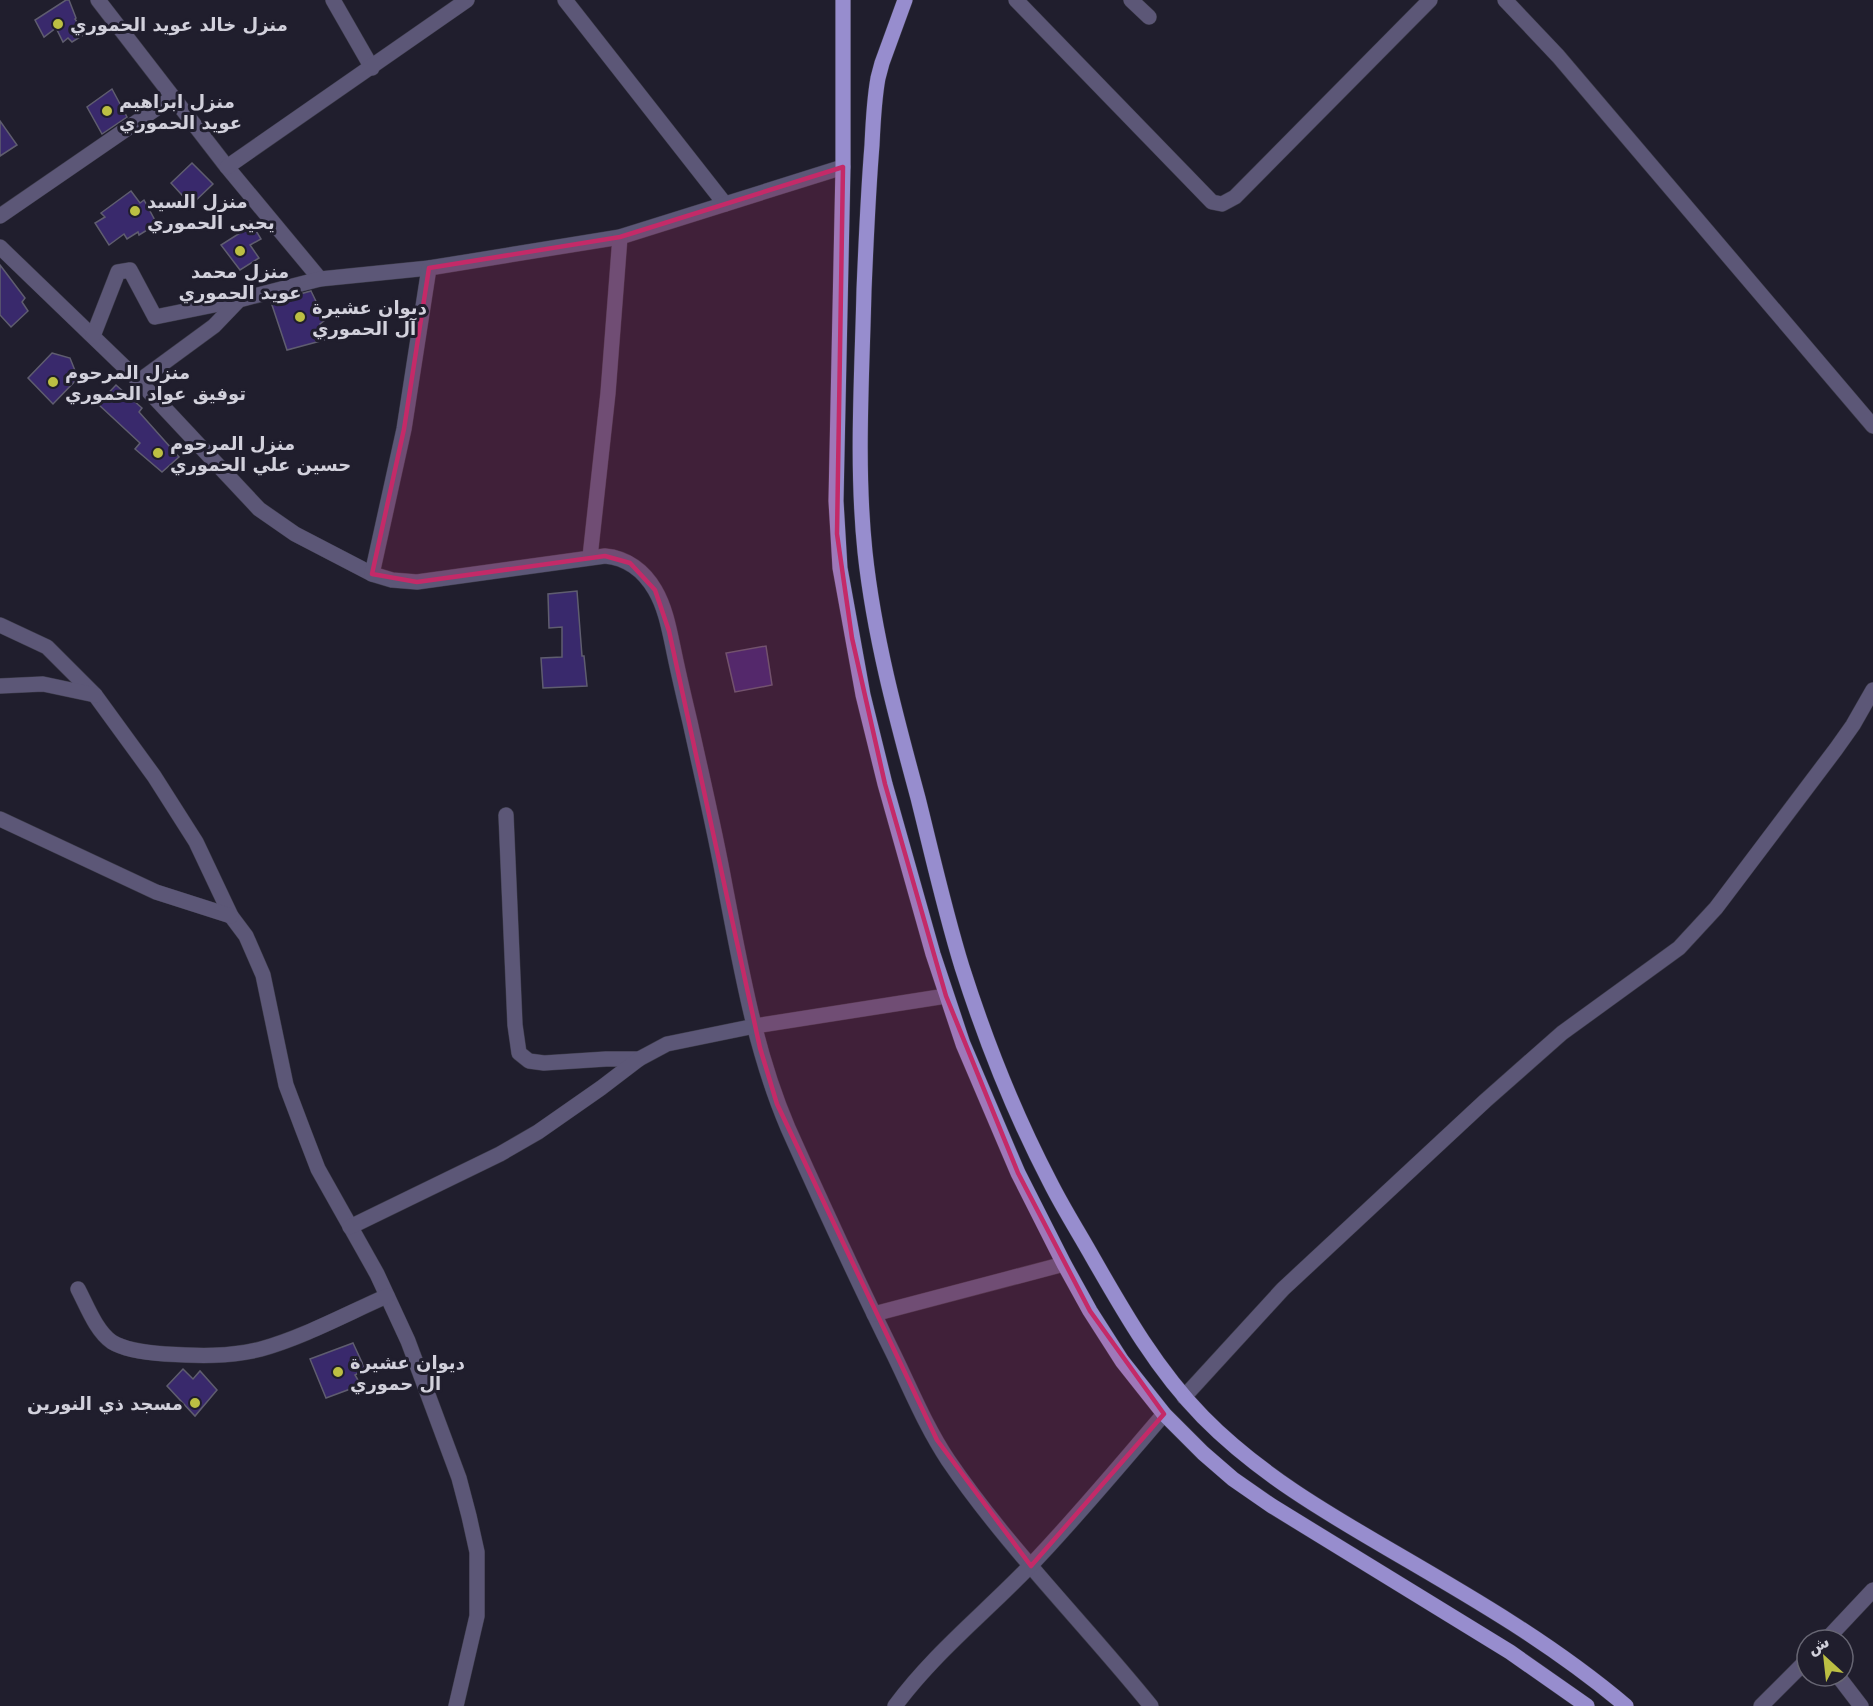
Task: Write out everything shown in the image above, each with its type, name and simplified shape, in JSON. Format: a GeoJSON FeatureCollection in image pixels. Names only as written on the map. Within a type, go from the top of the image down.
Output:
{"type":"FeatureCollection","features":[{"type":"Feature","properties":{"kind":"main road"},"geometry":{"type":"LineString","coordinates":[[843,0],[843,167],[836,501],[840,568],[866,706],[910,874],[946,996],[970,1062],[1018,1173],[1064,1264],[1122,1361],[1164,1414],[1203,1454],[1233,1479],[1272,1506],[1510,1652],[1587,1706]]}},
{"type":"Feature","properties":{"kind":"main road"},"geometry":{"type":"LineString","coordinates":[[905,0],[878,78],[867,201],[860,429],[865,550],[876,631],[891,696],[961,963],[1001,1073],[1049,1180],[1124,1314],[1157,1363],[1184,1396],[1237,1449],[1274,1478],[1320,1509],[1487,1607],[1538,1640],[1626,1706]]}},
{"type":"Feature","properties":{"kind":"street"},"geometry":{"type":"LineString","coordinates":[[98,0],[227,167],[320,279]]}},
{"type":"Feature","properties":{"kind":"street"},"geometry":{"type":"LineString","coordinates":[[333,0],[372,68]]}},
{"type":"Feature","properties":{"kind":"street"},"geometry":{"type":"LineString","coordinates":[[227,167],[467,0]]}},
{"type":"Feature","properties":{"kind":"street"},"geometry":{"type":"LineString","coordinates":[[565,0],[725,204]]}},
{"type":"Feature","properties":{"kind":"street"},"geometry":{"type":"LineString","coordinates":[[1016,0],[1212,202],[1222,204],[1235,197],[1430,0]]}},
{"type":"Feature","properties":{"kind":"street"},"geometry":{"type":"LineString","coordinates":[[1131,0],[1149,17]]}},
{"type":"Feature","properties":{"kind":"street"},"geometry":{"type":"LineString","coordinates":[[1505,0],[1558,56],[1873,426]]}},
{"type":"Feature","properties":{"kind":"street"},"geometry":{"type":"LineString","coordinates":[[0,216],[173,97]]}},
{"type":"Feature","properties":{"kind":"street"},"geometry":{"type":"LineString","coordinates":[[93,336],[118,272],[123,270],[129,270],[155,317],[239,300],[320,279],[429,268],[620,237],[843,167]]}},
{"type":"Feature","properties":{"kind":"street"},"geometry":{"type":"LineString","coordinates":[[590,557],[608,393],[620,237]]}},
{"type":"Feature","properties":{"kind":"street"},"geometry":{"type":"LineString","coordinates":[[0,247],[139,381],[259,509],[295,534],[372,574],[392,580],[417,582],[590,557],[615,557],[630,563],[642,572],[655,590],[669,631],[755,1026],[777,1104],[874,1314],[924,1417],[948,1458],[1031,1566],[1151,1706]]}},
{"type":"Feature","properties":{"kind":"street"},"geometry":{"type":"LineString","coordinates":[[372,574],[404,429],[429,268]]}},
{"type":"Feature","properties":{"kind":"street"},"geometry":{"type":"LineString","coordinates":[[139,381],[214,326],[239,300]]}},
{"type":"Feature","properties":{"kind":"street"},"geometry":{"type":"LineString","coordinates":[[0,625],[47,647],[95,695],[154,776],[196,842],[231,916],[246,936],[263,975],[286,1085],[318,1169],[387,1296],[408,1341],[459,1478],[477,1552],[477,1616],[456,1706]]}},
{"type":"Feature","properties":{"kind":"street"},"geometry":{"type":"LineString","coordinates":[[0,686],[43,684],[95,695]]}},
{"type":"Feature","properties":{"kind":"street"},"geometry":{"type":"LineString","coordinates":[[1184,1396],[1300,1273],[1485,1101],[1562,1033],[1661,962],[1697,930],[1836,750],[1873,690]]}},
{"type":"Feature","properties":{"kind":"street"},"geometry":{"type":"LineString","coordinates":[[506,815],[514,1001],[519,1053],[529,1062],[544,1064],[639,1059]]}},
{"type":"Feature","properties":{"kind":"street"},"geometry":{"type":"LineString","coordinates":[[0,820],[156,892],[231,916]]}},
{"type":"Feature","properties":{"kind":"street"},"geometry":{"type":"LineString","coordinates":[[350,1227],[500,1154],[538,1132],[639,1059],[667,1044],[755,1026],[946,996]]}},
{"type":"Feature","properties":{"kind":"street"},"geometry":{"type":"LineString","coordinates":[[874,1314],[1064,1264]]}},
{"type":"Feature","properties":{"kind":"street"},"geometry":{"type":"LineString","coordinates":[[78,1289],[99,1327],[113,1342],[145,1352],[184,1355],[234,1353],[266,1347],[387,1296]]}},
{"type":"Feature","properties":{"kind":"street"},"geometry":{"type":"LineString","coordinates":[[895,1706],[909,1687],[940,1654],[1031,1566],[1164,1414]]}},
{"type":"Feature","properties":{"kind":"street"},"geometry":{"type":"LineString","coordinates":[[1837,1628],[1873,1590]]}},
{"type":"Feature","properties":{"kind":"street"},"geometry":{"type":"LineString","coordinates":[[1761,1706],[1795,1672]]}},
{"type":"Feature","properties":{"kind":"street"},"geometry":{"type":"LineString","coordinates":[[1847,1688],[1861,1706]]}},
{"type":"Feature","properties":{"kind":"highlighted area"},"geometry":{"type":"Polygon","coordinates":[[[843,167],[837,534],[852,638],[885,784],[946,996],[1018,1173],[1090,1311],[1164,1414],[1031,1566],[937,1440],[777,1104],[760,1048],[669,631],[655,590],[630,563],[605,556],[417,582],[372,574],[404,429],[429,268],[620,237],[843,167]]]}},
{"type":"Feature","properties":{"kind":"building","name":"منزل خالد عويد الحموري"},"geometry":{"type":"Polygon","coordinates":[[[69,0],[75,19],[85,34],[72,42],[68,38],[63,42],[56,28],[44,37],[35,20],[69,0]]]}},
{"type":"Feature","properties":{"kind":"building","name":"منزل ابراهيم عويد الحموري"},"geometry":{"type":"Polygon","coordinates":[[[112,89],[127,117],[102,134],[87,107],[112,89]]]}},
{"type":"Feature","properties":{"kind":"building"},"geometry":{"type":"Polygon","coordinates":[[[0,121],[17,145],[0,156],[0,121]]]}},
{"type":"Feature","properties":{"kind":"building"},"geometry":{"type":"Polygon","coordinates":[[[192,163],[213,184],[191,205],[171,183],[192,163]]]}},
{"type":"Feature","properties":{"kind":"building"},"geometry":{"type":"Polygon","coordinates":[[[131,191],[140,203],[144,200],[157,224],[127,239],[124,234],[109,245],[95,223],[105,217],[101,213],[131,191]]]}},
{"type":"Feature","properties":{"kind":"building","name":"منزل محمد عويد الحموري"},"geometry":{"type":"Polygon","coordinates":[[[250,221],[261,239],[250,245],[259,258],[240,270],[221,245],[240,233],[237,228],[250,221]]]}},
{"type":"Feature","properties":{"kind":"building"},"geometry":{"type":"Polygon","coordinates":[[[0,265],[25,298],[22,302],[28,311],[11,327],[0,315],[0,265]]]}},
{"type":"Feature","properties":{"kind":"building","name":"ديوان عشيرة آل الحموري"},"geometry":{"type":"Polygon","coordinates":[[[311,291],[325,320],[320,324],[328,339],[287,350],[271,302],[311,291]]]}},
{"type":"Feature","properties":{"kind":"building","name":"منزل المرحوم توفيق عواد الحموري"},"geometry":{"type":"Polygon","coordinates":[[[52,353],[70,358],[78,378],[53,404],[28,378],[52,353]]]}},
{"type":"Feature","properties":{"kind":"building"},"geometry":{"type":"Polygon","coordinates":[[[116,385],[142,408],[139,412],[179,457],[162,472],[135,449],[140,443],[98,404],[116,385]]]}},
{"type":"Feature","properties":{"kind":"building"},"geometry":{"type":"Polygon","coordinates":[[[577,591],[582,656],[584,656],[587,686],[543,688],[541,658],[562,657],[562,627],[549,628],[548,594],[577,591]]]}},
{"type":"Feature","properties":{"kind":"building"},"geometry":{"type":"Polygon","coordinates":[[[766,646],[772,685],[735,692],[726,653],[766,646]]]}},
{"type":"Feature","properties":{"kind":"building","name":"ديوان عشيرة ال حموري"},"geometry":{"type":"Polygon","coordinates":[[[353,1343],[365,1369],[355,1375],[361,1385],[326,1398],[310,1359],[353,1343]]]}},
{"type":"Feature","properties":{"kind":"building","name":"مسجد ذي النورين"},"geometry":{"type":"Polygon","coordinates":[[[183,1369],[193,1379],[200,1371],[217,1390],[195,1416],[167,1386],[183,1369]]]}},
{"type":"Feature","properties":{"kind":"place","name":"منزل خالد عويد الحموري"},"geometry":{"type":"Point","coordinates":[58,24]}},
{"type":"Feature","properties":{"kind":"place","name":"منزل ابراهيم عويد الحموري"},"geometry":{"type":"Point","coordinates":[107,111]}},
{"type":"Feature","properties":{"kind":"place","name":"منزل السيد يحيى الحموري"},"geometry":{"type":"Point","coordinates":[135,211]}},
{"type":"Feature","properties":{"kind":"place","name":"منزل محمد عويد الحموري"},"geometry":{"type":"Point","coordinates":[240,251]}},
{"type":"Feature","properties":{"kind":"place","name":"ديوان عشيرة آل الحموري"},"geometry":{"type":"Point","coordinates":[300,317]}},
{"type":"Feature","properties":{"kind":"place","name":"منزل المرحوم توفيق عواد الحموري"},"geometry":{"type":"Point","coordinates":[53,382]}},
{"type":"Feature","properties":{"kind":"place","name":"منزل المرحوم حسين علي الحموري"},"geometry":{"type":"Point","coordinates":[158,453]}},
{"type":"Feature","properties":{"kind":"place","name":"ديوان عشيرة ال حموري"},"geometry":{"type":"Point","coordinates":[338,1372]}},
{"type":"Feature","properties":{"kind":"place","name":"مسجد ذي النورين"},"geometry":{"type":"Point","coordinates":[195,1403]}}]}
